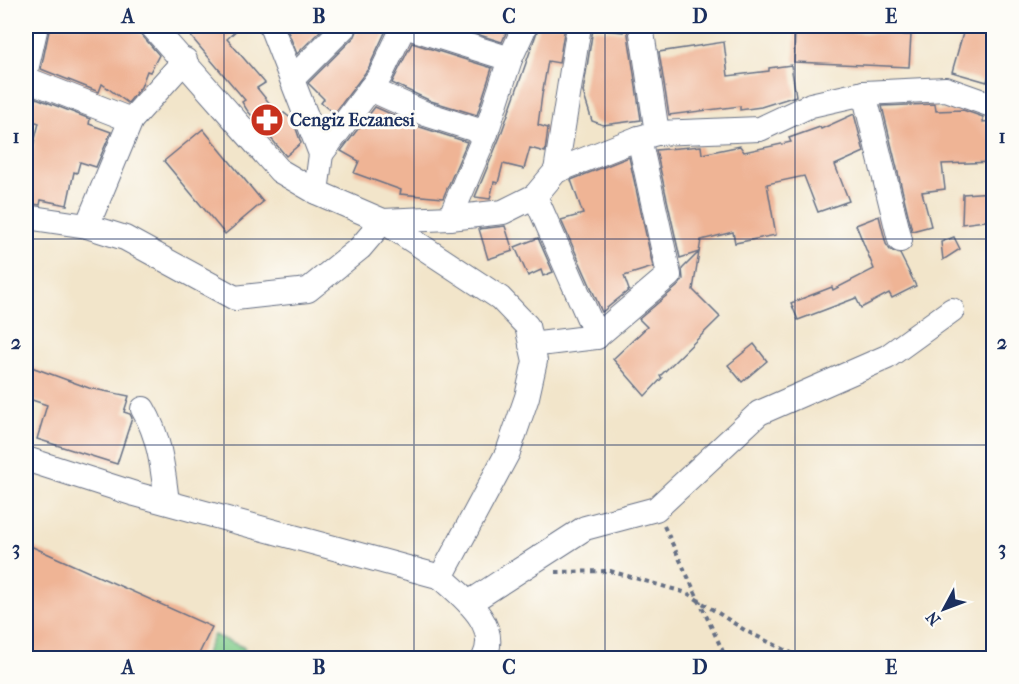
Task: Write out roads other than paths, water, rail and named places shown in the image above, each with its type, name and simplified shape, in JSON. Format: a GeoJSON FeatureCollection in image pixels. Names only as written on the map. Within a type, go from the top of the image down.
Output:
{"type":"FeatureCollection","features":[{"type":"Feature","properties":{"kind":"street"},"geometry":{"type":"LineString","coordinates":[[26,70],[36,26]]}},
{"type":"Feature","properties":{"kind":"street"},"geometry":{"type":"LineString","coordinates":[[152,26],[186,60],[280,171],[316,192],[384,221],[500,298],[527,326],[535,361],[527,397],[508,452],[441,577]]}},
{"type":"Feature","properties":{"kind":"street"},"geometry":{"type":"LineString","coordinates":[[271,26],[321,154],[316,192]]}},
{"type":"Feature","properties":{"kind":"street"},"geometry":{"type":"LineString","coordinates":[[293,78],[345,26]]}},
{"type":"Feature","properties":{"kind":"street"},"geometry":{"type":"LineString","coordinates":[[321,154],[380,76],[405,26],[510,59]]}},
{"type":"Feature","properties":{"kind":"street"},"geometry":{"type":"LineString","coordinates":[[450,218],[486,133],[510,59],[525,26]]}},
{"type":"Feature","properties":{"kind":"street"},"geometry":{"type":"LineString","coordinates":[[556,171],[579,26]]}},
{"type":"Feature","properties":{"kind":"street"},"geometry":{"type":"LineString","coordinates":[[531,345],[597,337],[669,275],[648,136],[641,26]]}},
{"type":"Feature","properties":{"kind":"street"},"geometry":{"type":"LineString","coordinates":[[87,226],[131,120],[186,60]]}},
{"type":"Feature","properties":{"kind":"street"},"geometry":{"type":"LineString","coordinates":[[26,79],[131,120]]}},
{"type":"Feature","properties":{"kind":"street"},"geometry":{"type":"LineString","coordinates":[[370,89],[426,114],[486,133]]}},
{"type":"Feature","properties":{"kind":"street"},"geometry":{"type":"LineString","coordinates":[[26,217],[87,226],[125,238],[235,298],[308,290],[360,248],[384,221],[450,218],[504,212],[535,196],[556,171],[648,136],[760,129],[811,105],[864,93],[946,89],[993,106]]}},
{"type":"Feature","properties":{"kind":"street"},"geometry":{"type":"LineString","coordinates":[[864,93],[900,240]]}},
{"type":"Feature","properties":{"kind":"street"},"geometry":{"type":"LineString","coordinates":[[535,196],[597,337]]}},
{"type":"Feature","properties":{"kind":"street"},"geometry":{"type":"LineString","coordinates":[[469,603],[585,528],[656,509],[759,413],[887,357],[952,310]]}},
{"type":"Feature","properties":{"kind":"street"},"geometry":{"type":"LineString","coordinates":[[143,409],[152,424],[163,463],[167,502]]}},
{"type":"Feature","properties":{"kind":"street"},"geometry":{"type":"LineString","coordinates":[[26,459],[167,502],[441,577],[483,619],[488,651],[484,658]]}},
{"type":"Feature","properties":{"kind":"street"},"geometry":{"type":"LineString","coordinates":[[469,603],[516,572]]}},
{"type":"Feature","properties":{"kind":"place","name":"Cengiz Eczanesi"},"geometry":{"type":"Point","coordinates":[267,120]}}]}
